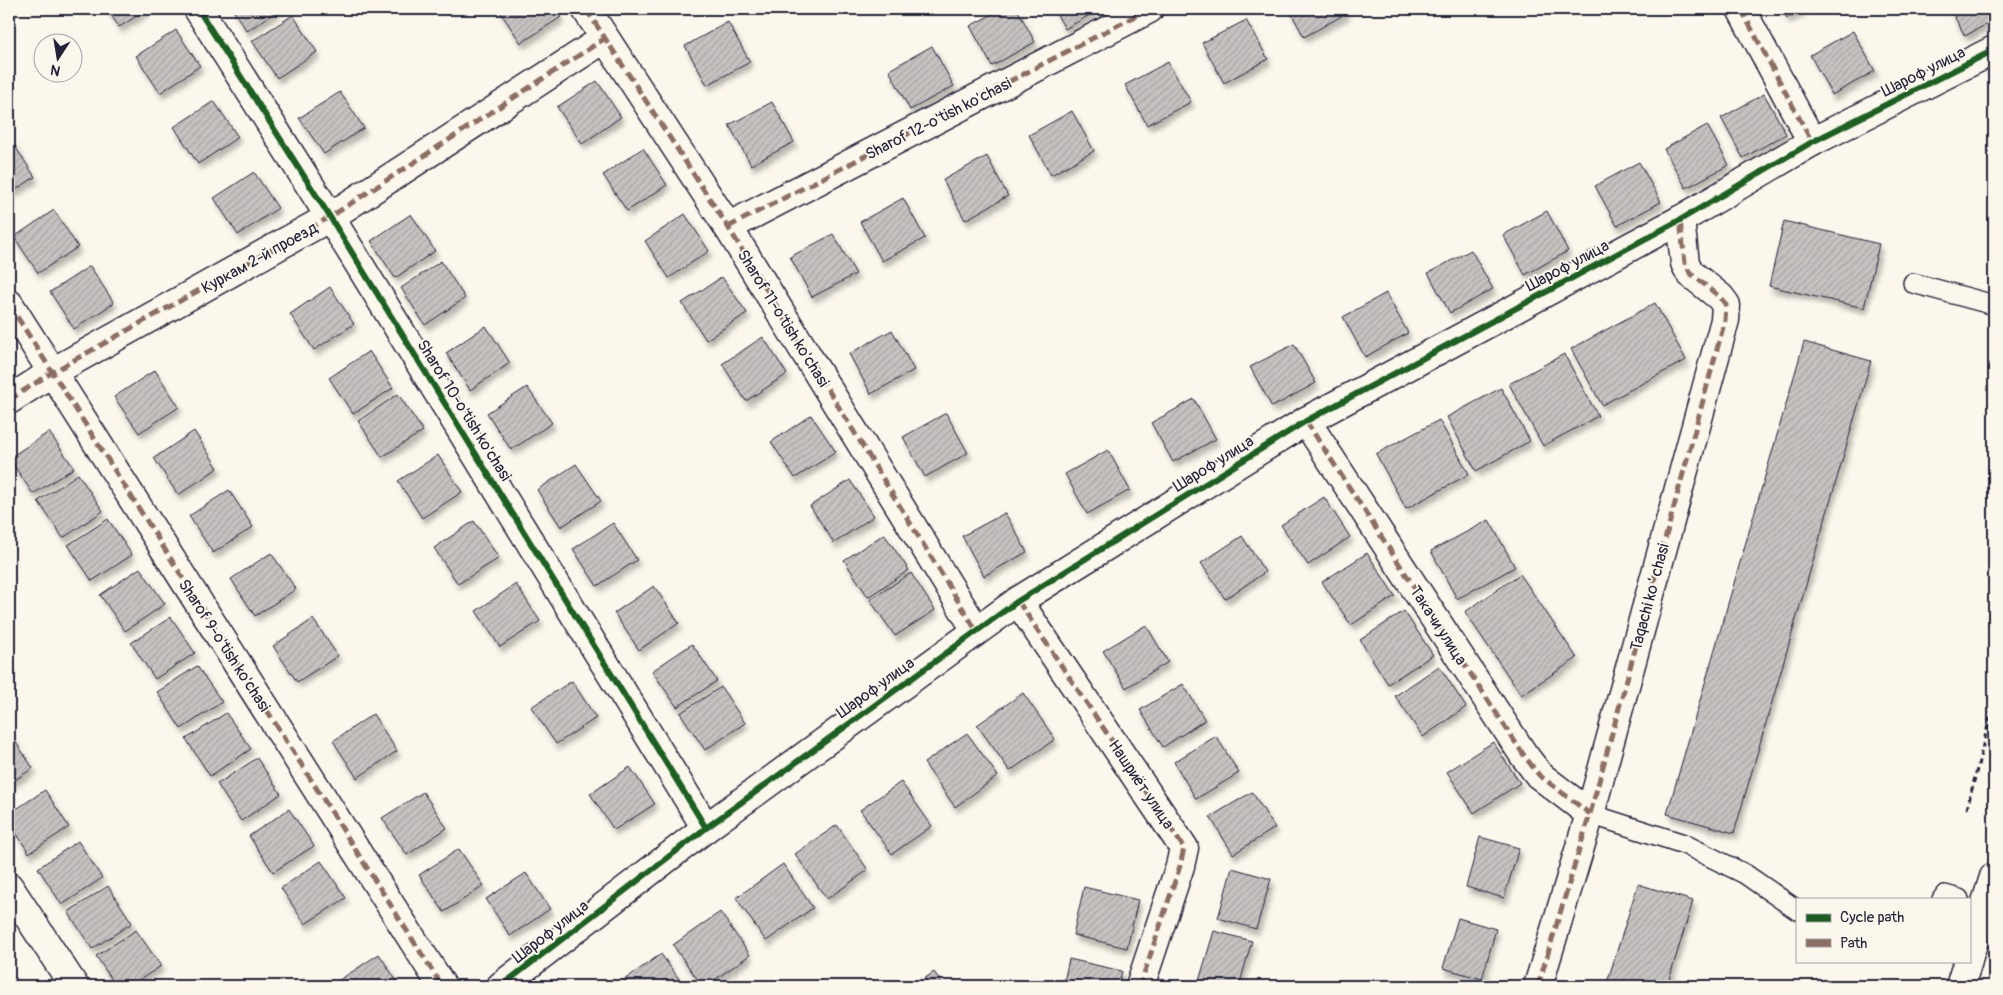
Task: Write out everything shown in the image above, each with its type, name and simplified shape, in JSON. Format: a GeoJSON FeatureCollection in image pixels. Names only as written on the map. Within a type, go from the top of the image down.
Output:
{"type":"FeatureCollection","features":[{"type":"Feature","properties":{"kind":"main road","name":"Sharof 10-o'tish ko'chasi"},"geometry":{"type":"LineString","coordinates":[[198,9],[330,217],[706,828]]}},
{"type":"Feature","properties":{"kind":"main road","name":"Sharof 11-o'tish ko'chasi"},"geometry":{"type":"LineString","coordinates":[[586,9],[728,227],[976,630]]}},
{"type":"Feature","properties":{"kind":"main road","name":"Sharof 12-o'tish ko'chasi"},"geometry":{"type":"LineString","coordinates":[[728,227],[1149,9]]}},
{"type":"Feature","properties":{"kind":"main road"},"geometry":{"type":"LineString","coordinates":[[1741,9],[1812,142]]}},
{"type":"Feature","properties":{"kind":"main road","name":"Куркам 2-й проезд"},"geometry":{"type":"LineString","coordinates":[[9,400],[51,373],[330,217],[604,39]]}},
{"type":"Feature","properties":{"kind":"main road","name":"Шароф улица"},"geometry":{"type":"LineString","coordinates":[[500,986],[706,828],[1018,601],[1306,421],[1680,220],[1812,142],[1994,50]]}},
{"type":"Feature","properties":{"kind":"main road","name":"Taqachi koʻchasi"},"geometry":{"type":"LineString","coordinates":[[1538,986],[1590,814],[1725,320],[1726,305],[1720,296],[1690,273],[1685,262],[1680,220]]}},
{"type":"Feature","properties":{"kind":"main road","name":"Sharof 9-o'tish ko'chasi"},"geometry":{"type":"LineString","coordinates":[[9,304],[51,373],[442,986]]}},
{"type":"Feature","properties":{"kind":"main road","name":"Такачи улица"},"geometry":{"type":"LineString","coordinates":[[1306,421],[1522,754],[1539,775],[1590,814]]}},
{"type":"Feature","properties":{"kind":"main road","name":"Нашриёт улица"},"geometry":{"type":"LineString","coordinates":[[1018,601],[1184,848],[1180,866],[1140,986]]}},
{"type":"Feature","properties":{"kind":"main road"},"geometry":{"type":"LineString","coordinates":[[1970,949],[1977,903],[1994,877]]}},
{"type":"Feature","properties":{"kind":"main road"},"geometry":{"type":"LineString","coordinates":[[9,887],[74,986]]}},
{"type":"Feature","properties":{"kind":"main road"},"geometry":{"type":"LineString","coordinates":[[1960,986],[1968,962]]}},
{"type":"Feature","properties":{"kind":"lane"},"geometry":{"type":"LineString","coordinates":[[1913,283],[1994,305]]}},
{"type":"Feature","properties":{"kind":"lane"},"geometry":{"type":"LineString","coordinates":[[1590,814],[1684,844],[1745,874],[1796,909]]}},
{"type":"Feature","properties":{"kind":"path"},"geometry":{"type":"LineString","coordinates":[[1967,809],[1994,701]]}},
{"type":"Feature","properties":{"kind":"building"},"geometry":{"type":"Polygon","coordinates":[[[107,9],[148,9],[119,27],[107,9]]]}},
{"type":"Feature","properties":{"kind":"building"},"geometry":{"type":"Polygon","coordinates":[[[232,9],[280,9],[247,31],[232,9]]]}},
{"type":"Feature","properties":{"kind":"building"},"geometry":{"type":"Polygon","coordinates":[[[498,9],[556,9],[561,17],[521,43],[498,9]]]}},
{"type":"Feature","properties":{"kind":"building"},"geometry":{"type":"Polygon","coordinates":[[[1002,9],[1017,9],[1035,42],[992,66],[970,26],[1002,9]]]}},
{"type":"Feature","properties":{"kind":"building"},"geometry":{"type":"Polygon","coordinates":[[[1054,9],[1100,9],[1065,29],[1054,9]]]}},
{"type":"Feature","properties":{"kind":"building"},"geometry":{"type":"Polygon","coordinates":[[[1289,9],[1345,9],[1347,13],[1304,37],[1289,9]]]}},
{"type":"Feature","properties":{"kind":"building"},"geometry":{"type":"Polygon","coordinates":[[[1782,9],[1804,9],[1787,18],[1782,9]]]}},
{"type":"Feature","properties":{"kind":"building"},"geometry":{"type":"Polygon","coordinates":[[[1950,9],[1994,9],[1994,20],[1965,36],[1950,9]]]}},
{"type":"Feature","properties":{"kind":"building"},"geometry":{"type":"Polygon","coordinates":[[[293,15],[317,52],[277,78],[252,41],[293,15]]]}},
{"type":"Feature","properties":{"kind":"building"},"geometry":{"type":"Polygon","coordinates":[[[1246,20],[1268,59],[1224,83],[1202,43],[1246,20]]]}},
{"type":"Feature","properties":{"kind":"building"},"geometry":{"type":"Polygon","coordinates":[[[728,22],[750,62],[707,85],[685,46],[728,22]]]}},
{"type":"Feature","properties":{"kind":"building"},"geometry":{"type":"Polygon","coordinates":[[[176,30],[200,66],[160,93],[136,56],[176,30]]]}},
{"type":"Feature","properties":{"kind":"building"},"geometry":{"type":"Polygon","coordinates":[[[1853,31],[1875,71],[1832,95],[1810,55],[1853,31]]]}},
{"type":"Feature","properties":{"kind":"building"},"geometry":{"type":"Polygon","coordinates":[[[932,46],[954,86],[910,110],[889,70],[932,46]]]}},
{"type":"Feature","properties":{"kind":"building"},"geometry":{"type":"Polygon","coordinates":[[[1168,62],[1191,102],[1147,125],[1125,85],[1168,62]]]}},
{"type":"Feature","properties":{"kind":"building"},"geometry":{"type":"Polygon","coordinates":[[[597,81],[621,117],[582,144],[557,107],[597,81]]]}},
{"type":"Feature","properties":{"kind":"building"},"geometry":{"type":"Polygon","coordinates":[[[340,92],[364,128],[324,154],[299,118],[340,92]]]}},
{"type":"Feature","properties":{"kind":"building"},"geometry":{"type":"Polygon","coordinates":[[[1764,94],[1786,134],[1743,158],[1721,118],[1764,94]]]}},
{"type":"Feature","properties":{"kind":"building"},"geometry":{"type":"Polygon","coordinates":[[[214,101],[238,137],[198,164],[174,127],[214,101]]]}},
{"type":"Feature","properties":{"kind":"building"},"geometry":{"type":"Polygon","coordinates":[[[772,102],[794,142],[751,165],[729,125],[772,102]]]}},
{"type":"Feature","properties":{"kind":"building"},"geometry":{"type":"Polygon","coordinates":[[[1072,111],[1094,151],[1051,175],[1029,135],[1072,111]]]}},
{"type":"Feature","properties":{"kind":"building"},"geometry":{"type":"Polygon","coordinates":[[[1707,125],[1729,165],[1686,188],[1664,149],[1707,125]]]}},
{"type":"Feature","properties":{"kind":"building"},"geometry":{"type":"Polygon","coordinates":[[[11,140],[35,177],[9,194],[9,142],[11,140]]]}},
{"type":"Feature","properties":{"kind":"building"},"geometry":{"type":"Polygon","coordinates":[[[643,148],[667,185],[627,211],[603,175],[643,148]]]}},
{"type":"Feature","properties":{"kind":"building"},"geometry":{"type":"Polygon","coordinates":[[[987,156],[1008,196],[965,220],[943,180],[987,156]]]}},
{"type":"Feature","properties":{"kind":"building"},"geometry":{"type":"Polygon","coordinates":[[[1639,162],[1661,202],[1617,226],[1595,186],[1639,162]]]}},
{"type":"Feature","properties":{"kind":"building"},"geometry":{"type":"Polygon","coordinates":[[[254,172],[278,208],[238,235],[214,198],[254,172]]]}},
{"type":"Feature","properties":{"kind":"building"},"geometry":{"type":"Polygon","coordinates":[[[903,198],[925,238],[882,261],[860,222],[903,198]]]}},
{"type":"Feature","properties":{"kind":"building"},"geometry":{"type":"Polygon","coordinates":[[[54,210],[78,247],[38,273],[14,237],[54,210]]]}},
{"type":"Feature","properties":{"kind":"building"},"geometry":{"type":"Polygon","coordinates":[[[1547,211],[1568,251],[1525,275],[1503,235],[1547,211]]]}},
{"type":"Feature","properties":{"kind":"building"},"geometry":{"type":"Polygon","coordinates":[[[411,214],[435,251],[395,278],[371,241],[411,214]]]}},
{"type":"Feature","properties":{"kind":"building"},"geometry":{"type":"Polygon","coordinates":[[[685,214],[709,251],[669,278],[645,241],[685,214]]]}},
{"type":"Feature","properties":{"kind":"building"},"geometry":{"type":"Polygon","coordinates":[[[1784,221],[1879,244],[1864,308],[1769,286],[1784,221]]]}},
{"type":"Feature","properties":{"kind":"building"},"geometry":{"type":"Polygon","coordinates":[[[833,234],[856,274],[812,297],[790,257],[833,234]]]}},
{"type":"Feature","properties":{"kind":"building"},"geometry":{"type":"Polygon","coordinates":[[[1471,250],[1493,289],[1450,313],[1428,273],[1471,250]]]}},
{"type":"Feature","properties":{"kind":"building"},"geometry":{"type":"Polygon","coordinates":[[[441,261],[465,298],[425,325],[401,288],[441,261]]]}},
{"type":"Feature","properties":{"kind":"building"},"geometry":{"type":"Polygon","coordinates":[[[90,266],[114,303],[74,329],[50,292],[90,266]]]}},
{"type":"Feature","properties":{"kind":"building"},"geometry":{"type":"Polygon","coordinates":[[[722,277],[747,313],[706,340],[682,303],[722,277]]]}},
{"type":"Feature","properties":{"kind":"building"},"geometry":{"type":"Polygon","coordinates":[[[330,287],[354,324],[314,350],[290,314],[330,287]]]}},
{"type":"Feature","properties":{"kind":"building"},"geometry":{"type":"Polygon","coordinates":[[[1386,293],[1408,333],[1365,357],[1343,317],[1386,293]]]}},
{"type":"Feature","properties":{"kind":"building"},"geometry":{"type":"Polygon","coordinates":[[[1655,303],[1686,360],[1602,405],[1571,349],[1655,303]]]}},
{"type":"Feature","properties":{"kind":"building"},"geometry":{"type":"Polygon","coordinates":[[[486,326],[510,363],[470,390],[446,353],[486,326]]]}},
{"type":"Feature","properties":{"kind":"building"},"geometry":{"type":"Polygon","coordinates":[[[892,330],[914,370],[871,394],[849,354],[892,330]]]}},
{"type":"Feature","properties":{"kind":"building"},"geometry":{"type":"Polygon","coordinates":[[[763,337],[787,374],[746,401],[722,364],[763,337]]]}},
{"type":"Feature","properties":{"kind":"building"},"geometry":{"type":"Polygon","coordinates":[[[1804,342],[1871,361],[1734,833],[1667,814],[1804,342]]]}},
{"type":"Feature","properties":{"kind":"building"},"geometry":{"type":"Polygon","coordinates":[[[1294,344],[1316,383],[1272,407],[1250,367],[1294,344]]]}},
{"type":"Feature","properties":{"kind":"building"},"geometry":{"type":"Polygon","coordinates":[[[369,351],[393,388],[353,414],[329,378],[369,351]]]}},
{"type":"Feature","properties":{"kind":"building"},"geometry":{"type":"Polygon","coordinates":[[[1564,354],[1598,416],[1543,446],[1509,384],[1564,354]]]}},
{"type":"Feature","properties":{"kind":"building"},"geometry":{"type":"Polygon","coordinates":[[[155,370],[179,407],[139,433],[114,397],[155,370]]]}},
{"type":"Feature","properties":{"kind":"building"},"geometry":{"type":"Polygon","coordinates":[[[527,387],[552,423],[511,450],[487,413],[527,387]]]}},
{"type":"Feature","properties":{"kind":"building"},"geometry":{"type":"Polygon","coordinates":[[[1501,388],[1530,441],[1476,471],[1447,417],[1501,388]]]}},
{"type":"Feature","properties":{"kind":"building"},"geometry":{"type":"Polygon","coordinates":[[[398,394],[423,431],[382,457],[358,421],[398,394]]]}},
{"type":"Feature","properties":{"kind":"building"},"geometry":{"type":"Polygon","coordinates":[[[1194,399],[1216,439],[1173,462],[1151,423],[1194,399]]]}},
{"type":"Feature","properties":{"kind":"building"},"geometry":{"type":"Polygon","coordinates":[[[946,413],[968,453],[925,477],[903,437],[946,413]]]}},
{"type":"Feature","properties":{"kind":"building"},"geometry":{"type":"Polygon","coordinates":[[[811,415],[836,452],[795,478],[771,442],[811,415]]]}},
{"type":"Feature","properties":{"kind":"building"},"geometry":{"type":"Polygon","coordinates":[[[1439,420],[1469,474],[1406,509],[1376,454],[1439,420]]]}},
{"type":"Feature","properties":{"kind":"building"},"geometry":{"type":"Polygon","coordinates":[[[194,431],[218,468],[178,495],[154,458],[194,431]]]}},
{"type":"Feature","properties":{"kind":"building"},"geometry":{"type":"Polygon","coordinates":[[[49,432],[74,468],[33,494],[9,458],[49,432]]]}},
{"type":"Feature","properties":{"kind":"building"},"geometry":{"type":"Polygon","coordinates":[[[1108,450],[1130,490],[1087,514],[1065,474],[1108,450]]]}},
{"type":"Feature","properties":{"kind":"building"},"geometry":{"type":"Polygon","coordinates":[[[438,455],[462,492],[422,518],[398,481],[438,455]]]}},
{"type":"Feature","properties":{"kind":"building"},"geometry":{"type":"Polygon","coordinates":[[[576,464],[601,501],[561,527],[537,490],[576,464]]]}},
{"type":"Feature","properties":{"kind":"building"},"geometry":{"type":"Polygon","coordinates":[[[78,474],[103,511],[63,538],[38,501],[78,474]]]}},
{"type":"Feature","properties":{"kind":"building"},"geometry":{"type":"Polygon","coordinates":[[[850,480],[874,516],[834,543],[810,506],[850,480]]]}},
{"type":"Feature","properties":{"kind":"building"},"geometry":{"type":"Polygon","coordinates":[[[229,490],[253,527],[213,553],[189,516],[229,490]]]}},
{"type":"Feature","properties":{"kind":"building"},"geometry":{"type":"Polygon","coordinates":[[[1324,497],[1350,537],[1308,565],[1281,525],[1324,497]]]}},
{"type":"Feature","properties":{"kind":"building"},"geometry":{"type":"Polygon","coordinates":[[[1005,513],[1027,552],[984,576],[962,536],[1005,513]]]}},
{"type":"Feature","properties":{"kind":"building"},"geometry":{"type":"Polygon","coordinates":[[[108,519],[132,555],[92,581],[68,545],[108,519]]]}},
{"type":"Feature","properties":{"kind":"building"},"geometry":{"type":"Polygon","coordinates":[[[1489,520],[1515,567],[1457,599],[1431,551],[1489,520]]]}},
{"type":"Feature","properties":{"kind":"building"},"geometry":{"type":"Polygon","coordinates":[[[474,521],[499,558],[458,584],[434,548],[474,521]]]}},
{"type":"Feature","properties":{"kind":"building"},"geometry":{"type":"Polygon","coordinates":[[[613,523],[637,560],[597,586],[573,549],[613,523]]]}},
{"type":"Feature","properties":{"kind":"building"},"geometry":{"type":"Polygon","coordinates":[[[884,534],[909,570],[868,597],[844,560],[884,534]]]}},
{"type":"Feature","properties":{"kind":"building"},"geometry":{"type":"Polygon","coordinates":[[[1242,536],[1265,572],[1225,599],[1201,563],[1242,536]]]}},
{"type":"Feature","properties":{"kind":"building"},"geometry":{"type":"Polygon","coordinates":[[[271,553],[296,589],[255,616],[231,579],[271,553]]]}},
{"type":"Feature","properties":{"kind":"building"},"geometry":{"type":"Polygon","coordinates":[[[1367,553],[1395,596],[1351,625],[1322,582],[1367,553]]]}},
{"type":"Feature","properties":{"kind":"building"},"geometry":{"type":"Polygon","coordinates":[[[140,568],[165,604],[125,631],[100,595],[140,568]]]}},
{"type":"Feature","properties":{"kind":"building"},"geometry":{"type":"Polygon","coordinates":[[[911,573],[935,610],[895,636],[870,600],[911,573]]]}},
{"type":"Feature","properties":{"kind":"building"},"geometry":{"type":"Polygon","coordinates":[[[1520,574],[1577,658],[1521,695],[1465,612],[1520,574]]]}},
{"type":"Feature","properties":{"kind":"building"},"geometry":{"type":"Polygon","coordinates":[[[516,584],[540,621],[500,647],[476,611],[516,584]]]}},
{"type":"Feature","properties":{"kind":"building"},"geometry":{"type":"Polygon","coordinates":[[[654,586],[679,623],[639,650],[614,613],[654,586]]]}},
{"type":"Feature","properties":{"kind":"building"},"geometry":{"type":"Polygon","coordinates":[[[1404,611],[1433,655],[1388,684],[1360,640],[1404,611]]]}},
{"type":"Feature","properties":{"kind":"building"},"geometry":{"type":"Polygon","coordinates":[[[171,617],[195,653],[155,679],[131,643],[171,617]]]}},
{"type":"Feature","properties":{"kind":"building"},"geometry":{"type":"Polygon","coordinates":[[[313,619],[338,656],[297,682],[273,646],[313,619]]]}},
{"type":"Feature","properties":{"kind":"building"},"geometry":{"type":"Polygon","coordinates":[[[1146,625],[1168,662],[1126,688],[1103,651],[1146,625]]]}},
{"type":"Feature","properties":{"kind":"building"},"geometry":{"type":"Polygon","coordinates":[[[692,644],[717,681],[677,707],[652,671],[692,644]]]}},
{"type":"Feature","properties":{"kind":"building"},"geometry":{"type":"Polygon","coordinates":[[[197,666],[222,702],[181,729],[157,692],[197,666]]]}},
{"type":"Feature","properties":{"kind":"building"},"geometry":{"type":"Polygon","coordinates":[[[1439,666],[1466,707],[1423,737],[1395,696],[1439,666]]]}},
{"type":"Feature","properties":{"kind":"building"},"geometry":{"type":"Polygon","coordinates":[[[572,681],[596,718],[556,744],[531,707],[572,681]]]}},
{"type":"Feature","properties":{"kind":"building"},"geometry":{"type":"Polygon","coordinates":[[[1183,684],[1205,720],[1163,747],[1140,710],[1183,684]]]}},
{"type":"Feature","properties":{"kind":"building"},"geometry":{"type":"Polygon","coordinates":[[[721,687],[745,723],[705,750],[680,713],[721,687]]]}},
{"type":"Feature","properties":{"kind":"building"},"geometry":{"type":"Polygon","coordinates":[[[1023,693],[1055,739],[1010,771],[977,725],[1023,693]]]}},
{"type":"Feature","properties":{"kind":"building"},"geometry":{"type":"Polygon","coordinates":[[[226,713],[251,749],[210,776],[186,739],[226,713]]]}},
{"type":"Feature","properties":{"kind":"building"},"geometry":{"type":"Polygon","coordinates":[[[373,714],[397,751],[357,778],[333,741],[373,714]]]}},
{"type":"Feature","properties":{"kind":"building"},"geometry":{"type":"Polygon","coordinates":[[[9,732],[33,768],[9,784],[9,732]]]}},
{"type":"Feature","properties":{"kind":"building"},"geometry":{"type":"Polygon","coordinates":[[[967,733],[998,776],[955,807],[924,763],[967,733]]]}},
{"type":"Feature","properties":{"kind":"building"},"geometry":{"type":"Polygon","coordinates":[[[1216,736],[1239,773],[1196,799],[1174,762],[1216,736]]]}},
{"type":"Feature","properties":{"kind":"building"},"geometry":{"type":"Polygon","coordinates":[[[1493,742],[1520,783],[1474,813],[1447,772],[1493,742]]]}},
{"type":"Feature","properties":{"kind":"building"},"geometry":{"type":"Polygon","coordinates":[[[257,758],[281,794],[241,821],[217,784],[257,758]]]}},
{"type":"Feature","properties":{"kind":"building"},"geometry":{"type":"Polygon","coordinates":[[[630,767],[655,804],[614,830],[590,794],[630,767]]]}},
{"type":"Feature","properties":{"kind":"building"},"geometry":{"type":"Polygon","coordinates":[[[901,782],[932,826],[892,854],[860,810],[901,782]]]}},
{"type":"Feature","properties":{"kind":"building"},"geometry":{"type":"Polygon","coordinates":[[[45,790],[69,827],[29,853],[9,822],[9,814],[45,790]]]}},
{"type":"Feature","properties":{"kind":"building"},"geometry":{"type":"Polygon","coordinates":[[[423,792],[447,828],[407,855],[382,818],[423,792]]]}},
{"type":"Feature","properties":{"kind":"building"},"geometry":{"type":"Polygon","coordinates":[[[1252,792],[1275,828],[1233,854],[1210,817],[1252,792]]]}},
{"type":"Feature","properties":{"kind":"building"},"geometry":{"type":"Polygon","coordinates":[[[289,809],[314,846],[273,872],[249,836],[289,809]]]}},
{"type":"Feature","properties":{"kind":"building"},"geometry":{"type":"Polygon","coordinates":[[[837,825],[868,870],[827,899],[795,854],[837,825]]]}},
{"type":"Feature","properties":{"kind":"building"},"geometry":{"type":"Polygon","coordinates":[[[1480,837],[1519,848],[1504,898],[1466,887],[1480,837]]]}},
{"type":"Feature","properties":{"kind":"building"},"geometry":{"type":"Polygon","coordinates":[[[78,841],[102,878],[62,905],[38,868],[78,841]]]}},
{"type":"Feature","properties":{"kind":"building"},"geometry":{"type":"Polygon","coordinates":[[[459,849],[484,886],[444,912],[419,875],[459,849]]]}},
{"type":"Feature","properties":{"kind":"building"},"geometry":{"type":"Polygon","coordinates":[[[321,861],[346,898],[305,924],[281,888],[321,861]]]}},
{"type":"Feature","properties":{"kind":"building"},"geometry":{"type":"Polygon","coordinates":[[[783,864],[813,908],[766,941],[736,898],[783,864]]]}},
{"type":"Feature","properties":{"kind":"building"},"geometry":{"type":"Polygon","coordinates":[[[1232,868],[1271,879],[1256,929],[1218,918],[1232,868]]]}},
{"type":"Feature","properties":{"kind":"building"},"geometry":{"type":"Polygon","coordinates":[[[526,873],[550,909],[510,936],[486,899],[526,873]]]}},
{"type":"Feature","properties":{"kind":"building"},"geometry":{"type":"Polygon","coordinates":[[[1638,884],[1693,901],[1667,986],[1606,986],[1638,884]]]}},
{"type":"Feature","properties":{"kind":"building"},"geometry":{"type":"Polygon","coordinates":[[[108,886],[132,923],[92,949],[68,912],[108,886]]]}},
{"type":"Feature","properties":{"kind":"building"},"geometry":{"type":"Polygon","coordinates":[[[1084,887],[1138,900],[1127,948],[1073,935],[1084,887]]]}},
{"type":"Feature","properties":{"kind":"building"},"geometry":{"type":"Polygon","coordinates":[[[720,912],[750,955],[706,986],[702,986],[673,945],[720,912]]]}},
{"type":"Feature","properties":{"kind":"building"},"geometry":{"type":"Polygon","coordinates":[[[1458,918],[1496,929],[1482,979],[1443,968],[1458,918]]]}},
{"type":"Feature","properties":{"kind":"building"},"geometry":{"type":"Polygon","coordinates":[[[136,930],[161,966],[130,986],[116,986],[96,956],[136,930]]]}},
{"type":"Feature","properties":{"kind":"building"},"geometry":{"type":"Polygon","coordinates":[[[1214,931],[1252,941],[1239,986],[1219,986],[1199,981],[1214,931]]]}},
{"type":"Feature","properties":{"kind":"building"},"geometry":{"type":"Polygon","coordinates":[[[379,954],[400,986],[342,986],[338,981],[379,954]]]}},
{"type":"Feature","properties":{"kind":"building"},"geometry":{"type":"Polygon","coordinates":[[[661,954],[684,986],[624,986],[621,982],[661,954]]]}},
{"type":"Feature","properties":{"kind":"building"},"geometry":{"type":"Polygon","coordinates":[[[1069,959],[1122,971],[1118,986],[1063,986],[1069,959]]]}},
{"type":"Feature","properties":{"kind":"building"},"geometry":{"type":"Polygon","coordinates":[[[934,972],[944,986],[914,986],[934,972]]]}},
{"type":"Feature","properties":{"kind":"marked path"},"geometry":{"type":"LineString","coordinates":[[586,9],[728,227],[976,630]]}},
{"type":"Feature","properties":{"kind":"marked path"},"geometry":{"type":"LineString","coordinates":[[728,227],[1149,9]]}},
{"type":"Feature","properties":{"kind":"marked path"},"geometry":{"type":"LineString","coordinates":[[1741,9],[1812,142]]}},
{"type":"Feature","properties":{"kind":"marked path"},"geometry":{"type":"LineString","coordinates":[[9,400],[51,373],[330,217],[604,39]]}},
{"type":"Feature","properties":{"kind":"marked path"},"geometry":{"type":"LineString","coordinates":[[1538,986],[1590,814],[1725,320],[1726,305],[1720,297],[1690,273],[1685,263],[1680,220]]}},
{"type":"Feature","properties":{"kind":"marked path"},"geometry":{"type":"LineString","coordinates":[[9,304],[442,986]]}},
{"type":"Feature","properties":{"kind":"marked path"},"geometry":{"type":"LineString","coordinates":[[1306,421],[1523,754],[1539,775],[1590,814]]}},
{"type":"Feature","properties":{"kind":"marked path"},"geometry":{"type":"LineString","coordinates":[[1018,601],[1184,848],[1180,866],[1140,986]]}},
{"type":"Feature","properties":{"kind":"cycle path"},"geometry":{"type":"LineString","coordinates":[[198,9],[330,217],[706,828]]}},
{"type":"Feature","properties":{"kind":"cycle path"},"geometry":{"type":"LineString","coordinates":[[501,986],[706,828],[1018,601],[1306,421],[1680,220],[1812,142],[1994,50]]}}]}
